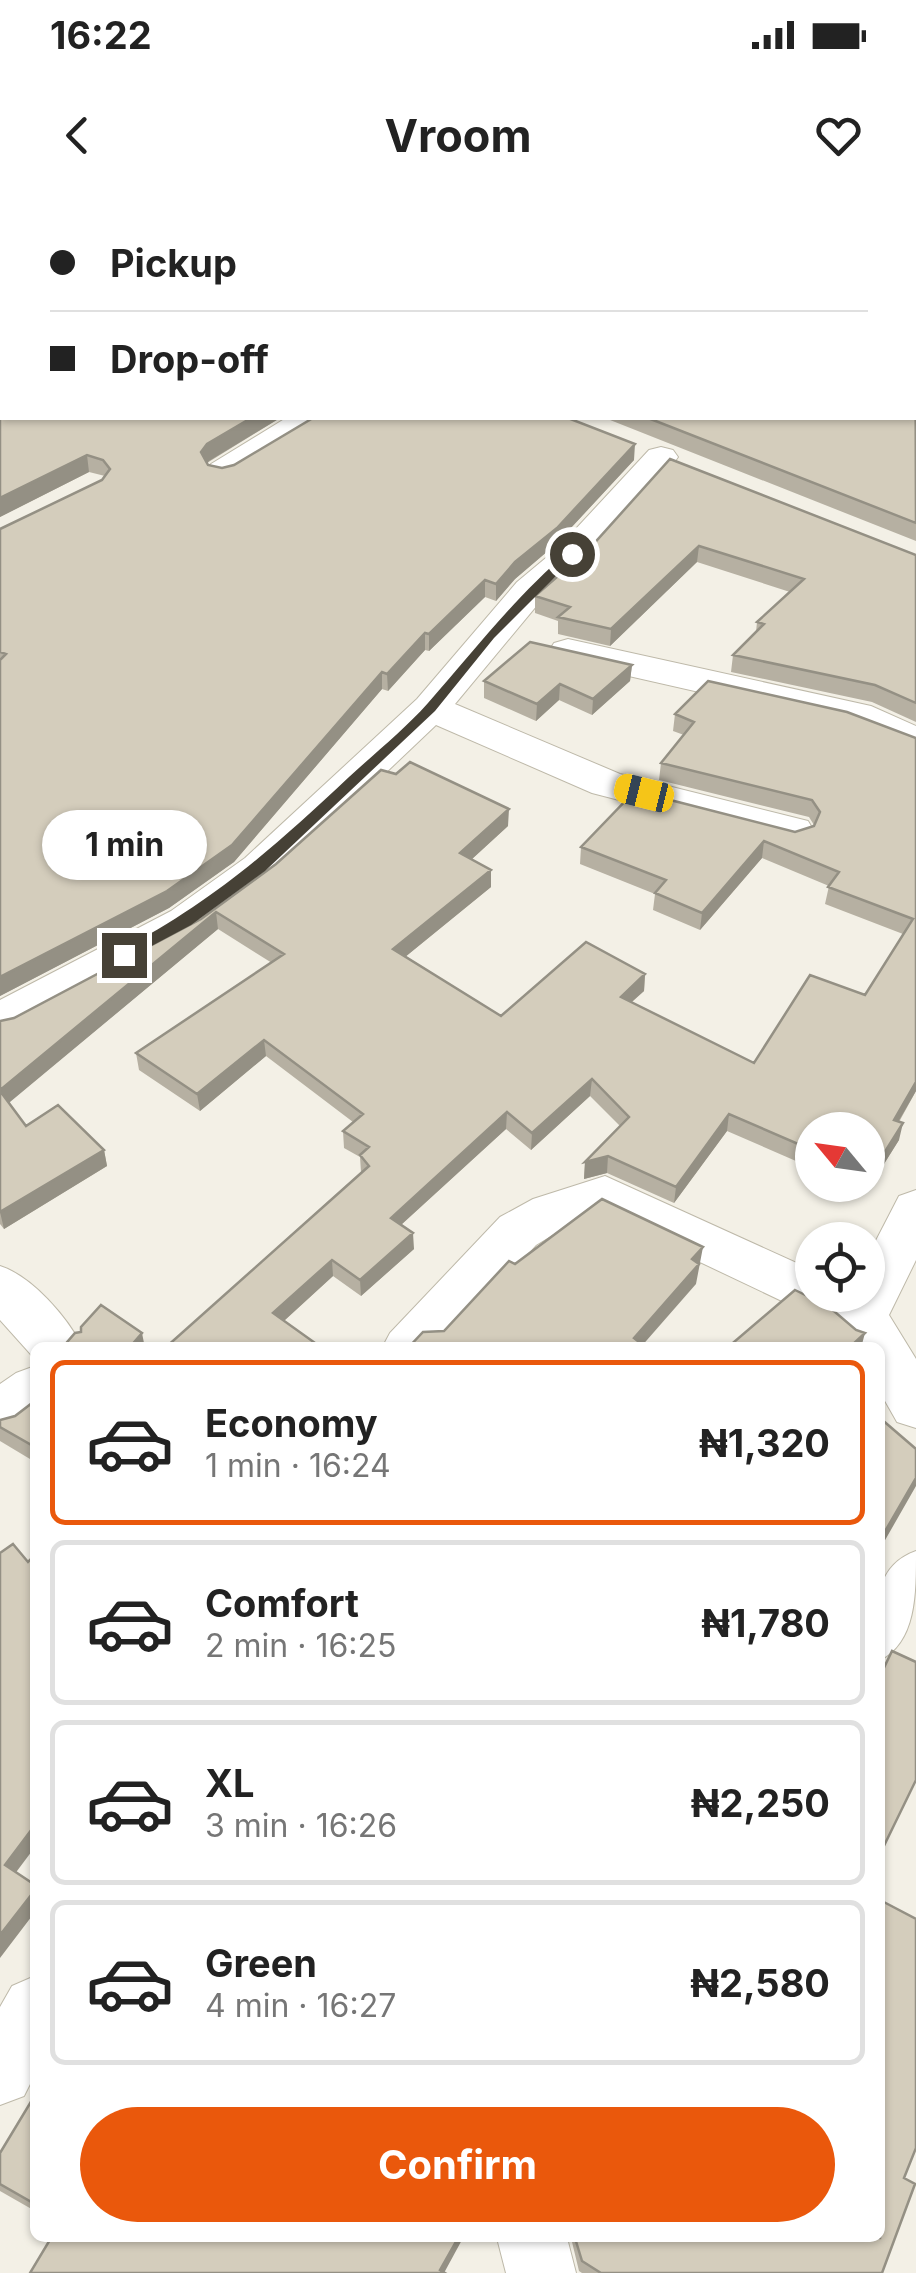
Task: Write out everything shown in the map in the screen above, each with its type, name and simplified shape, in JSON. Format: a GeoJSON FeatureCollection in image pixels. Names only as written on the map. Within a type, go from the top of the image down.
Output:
{"type":"FeatureCollection","features":[{"type":"Feature","properties":{"kind":"street"},"geometry":{"type":"LineString","coordinates":[[222,472],[306,420]]}},
{"type":"Feature","properties":{"kind":"street"},"geometry":{"type":"LineString","coordinates":[[0,1020],[201,911],[260,868],[431,708],[530,590],[572,554],[663,457]]}},
{"type":"Feature","properties":{"kind":"street"},"geometry":{"type":"LineString","coordinates":[[489,635],[803,701],[857,715],[916,742]]}},
{"type":"Feature","properties":{"kind":"street"},"geometry":{"type":"LineString","coordinates":[[431,708],[607,784],[793,831]]}},
{"type":"Feature","properties":{"kind":"street"},"geometry":{"type":"LineString","coordinates":[[414,1342],[518,1231],[551,1212],[606,1194],[795,1284]]}},
{"type":"Feature","properties":{"kind":"street"},"geometry":{"type":"LineString","coordinates":[[885,1243],[916,1210]]}},
{"type":"Feature","properties":{"kind":"street"},"geometry":{"type":"LineString","coordinates":[[0,1286],[51,1342]]}},
{"type":"Feature","properties":{"kind":"street"},"geometry":{"type":"LineString","coordinates":[[840,1312],[864,1342]]}},
{"type":"Feature","properties":{"kind":"street"},"geometry":{"type":"LineString","coordinates":[[885,1368],[916,1406]]}},
{"type":"Feature","properties":{"kind":"street"},"geometry":{"type":"LineString","coordinates":[[0,1414],[30,1392]]}},
{"type":"Feature","properties":{"kind":"street"},"geometry":{"type":"LineString","coordinates":[[885,1626],[916,1576]]}},
{"type":"Feature","properties":{"kind":"street"},"geometry":{"type":"LineString","coordinates":[[0,2072],[30,2018]]}},
{"type":"Feature","properties":{"kind":"street"},"geometry":{"type":"LineString","coordinates":[[533,2242],[540,2273]]}},
{"type":"Feature","properties":{"kind":"building"},"geometry":{"type":"Polygon","coordinates":[[[0,420],[248,420],[207,444],[201,452],[208,465],[222,468],[234,465],[310,420],[573,420],[635,444],[557,528],[515,562],[496,584],[485,580],[429,634],[425,633],[387,674],[382,672],[232,845],[167,891],[0,977],[0,660],[6,654],[0,652],[0,529],[102,480],[110,469],[103,460],[87,455],[0,498],[0,420]]]}},
{"type":"Feature","properties":{"kind":"building"},"geometry":{"type":"Polygon","coordinates":[[[653,420],[916,420],[916,523],[653,420]]]}},
{"type":"Feature","properties":{"kind":"building"},"geometry":{"type":"Polygon","coordinates":[[[670,459],[916,555],[916,703],[875,685],[733,655],[764,624],[757,622],[804,579],[699,546],[611,629],[558,617],[570,607],[535,596],[589,549],[670,459]]]}},
{"type":"Feature","properties":{"kind":"building"},"geometry":{"type":"Polygon","coordinates":[[[530,642],[632,665],[593,699],[560,684],[537,704],[484,681],[530,642]]]}},
{"type":"Feature","properties":{"kind":"building"},"geometry":{"type":"Polygon","coordinates":[[[708,681],[847,712],[916,738],[916,1082],[894,1120],[903,1123],[885,1152],[885,1112],[795,1112],[795,1143],[729,1114],[676,1187],[608,1156],[585,1162],[629,1117],[592,1079],[532,1133],[507,1112],[391,1218],[413,1233],[360,1280],[332,1260],[273,1313],[314,1342],[172,1342],[369,1166],[360,1155],[369,1147],[343,1131],[363,1114],[264,1040],[197,1094],[136,1053],[284,954],[216,912],[0,1090],[0,1021],[14,1018],[201,919],[276,864],[381,770],[396,774],[410,762],[509,809],[460,853],[491,870],[393,949],[501,1016],[586,942],[645,974],[621,997],[754,1063],[810,975],[865,995],[913,919],[828,887],[839,872],[764,841],[702,913],[655,893],[666,880],[581,847],[635,791],[795,832],[814,826],[820,812],[812,800],[661,763],[694,722],[675,714],[708,681]]]}},
{"type":"Feature","properties":{"kind":"building"},"geometry":{"type":"Polygon","coordinates":[[[0,1091],[26,1126],[58,1105],[104,1150],[0,1212],[0,1091]]]}},
{"type":"Feature","properties":{"kind":"building"},"geometry":{"type":"Polygon","coordinates":[[[602,1199],[703,1247],[692,1259],[699,1264],[634,1338],[639,1342],[414,1342],[423,1332],[444,1331],[509,1261],[515,1264],[602,1199]]]}},
{"type":"Feature","properties":{"kind":"building"},"geometry":{"type":"Polygon","coordinates":[[[795,1290],[795,1312],[835,1312],[865,1333],[855,1342],[734,1342],[795,1290]]]}},
{"type":"Feature","properties":{"kind":"building"},"geometry":{"type":"Polygon","coordinates":[[[101,1305],[142,1333],[134,1342],[67,1342],[81,1332],[101,1305]]]}},
{"type":"Feature","properties":{"kind":"building"},"geometry":{"type":"Polygon","coordinates":[[[30,1405],[30,1444],[0,1427],[0,1420],[15,1416],[30,1405]]]}},
{"type":"Feature","properties":{"kind":"building"},"geometry":{"type":"Polygon","coordinates":[[[885,1422],[916,1449],[916,1478],[885,1531],[885,1422]]]}},
{"type":"Feature","properties":{"kind":"building"},"geometry":{"type":"Polygon","coordinates":[[[13,1544],[30,1560],[30,1832],[5,1865],[30,1882],[30,1896],[0,1935],[0,1553],[13,1544]]]}},
{"type":"Feature","properties":{"kind":"building"},"geometry":{"type":"Polygon","coordinates":[[[892,1651],[916,1662],[916,1780],[885,1844],[885,1666],[892,1651]]]}},
{"type":"Feature","properties":{"kind":"building"},"geometry":{"type":"Polygon","coordinates":[[[885,1903],[916,1919],[916,2148],[904,2178],[915,2184],[882,2273],[601,2273],[582,2261],[576,2242],[885,2242],[885,1903]]]}},
{"type":"Feature","properties":{"kind":"building"},"geometry":{"type":"Polygon","coordinates":[[[30,2103],[30,2201],[0,2184],[0,2153],[30,2103]]]}},
{"type":"Feature","properties":{"kind":"building"},"geometry":{"type":"Polygon","coordinates":[[[49,2242],[456,2242],[440,2270],[445,2273],[30,2273],[49,2242]]]}},
{"type":"Feature","properties":{"kind":"route"},"geometry":{"type":"LineString","coordinates":[[124,955],[186,922],[260,868],[431,708],[530,590],[572,554]]}}]}
